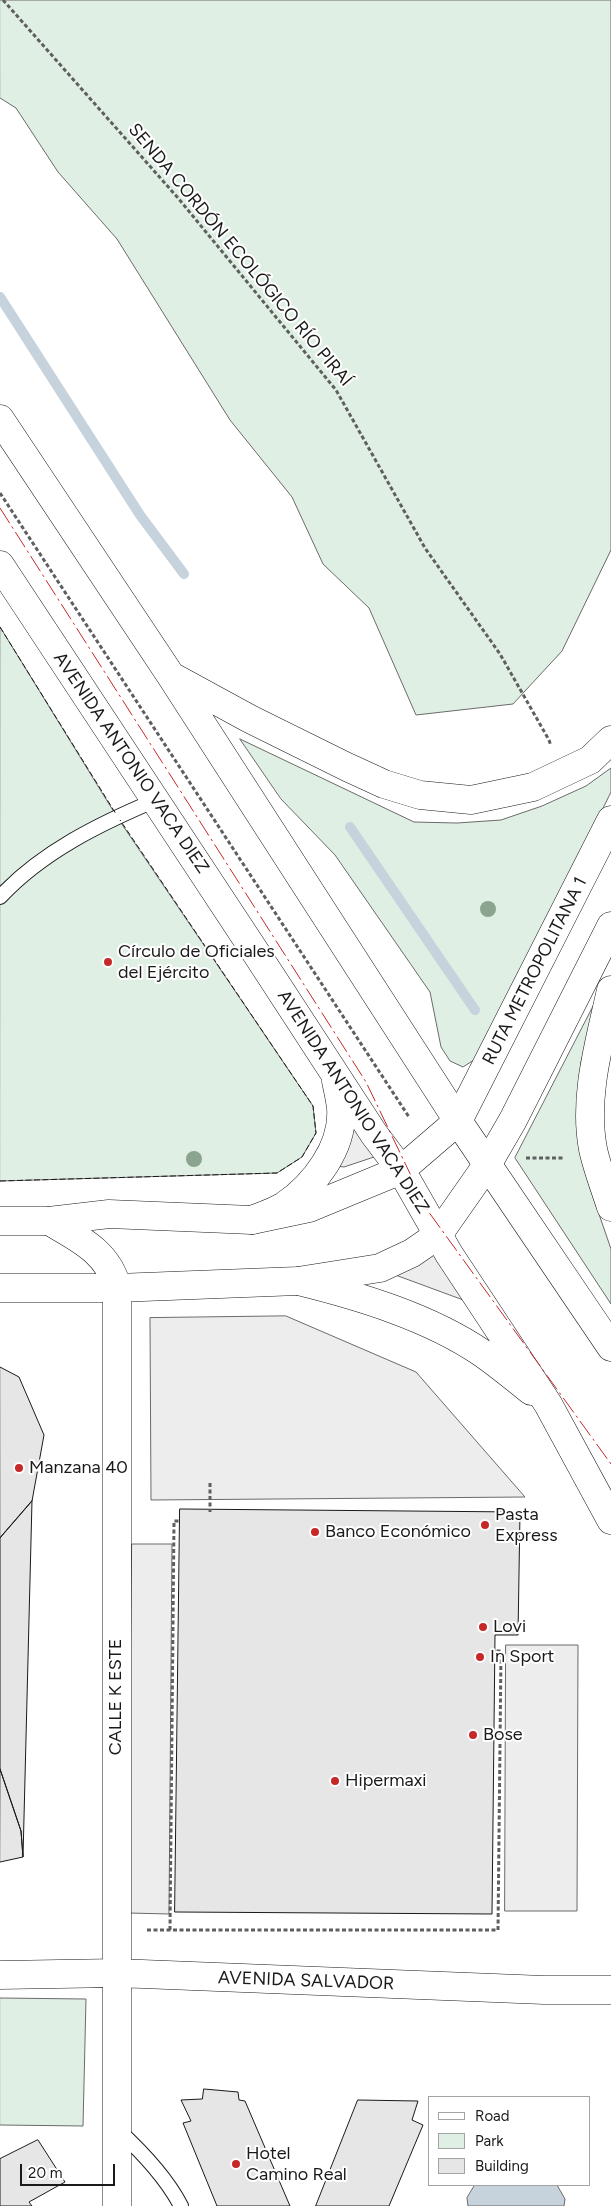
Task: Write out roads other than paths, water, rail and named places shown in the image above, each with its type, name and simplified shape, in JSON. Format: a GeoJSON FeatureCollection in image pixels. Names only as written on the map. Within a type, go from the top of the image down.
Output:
{"type":"FeatureCollection","features":[{"type":"Feature","properties":{"kind":"main road"},"geometry":{"type":"LineString","coordinates":[[0,419],[171,676],[458,1121],[611,1347]]}},
{"type":"Feature","properties":{"kind":"main road","name":"AVENIDA ANTONIO VACA DIEZ"},"geometry":{"type":"LineString","coordinates":[[0,565],[374,1134],[402,1170],[438,1235],[548,1404],[611,1520]]}},
{"type":"Feature","properties":{"kind":"main road"},"geometry":{"type":"LineString","coordinates":[[171,676],[250,720],[347,767],[384,784],[420,795],[471,800],[533,787],[590,760],[611,740]]}},
{"type":"Feature","properties":{"kind":"main road","name":"RUTA METROPOLITANA 1"},"geometry":{"type":"LineString","coordinates":[[458,1121],[611,820]]}},
{"type":"Feature","properties":{"kind":"main road"},"geometry":{"type":"LineString","coordinates":[[0,1288],[117,1288],[298,1280],[380,1268],[412,1253],[438,1235],[487,1165],[517,1112],[611,926]]}},
{"type":"Feature","properties":{"kind":"main road"},"geometry":{"type":"LineString","coordinates":[[611,990],[597,1051],[590,1098],[593,1148],[611,1207]]}},
{"type":"Feature","properties":{"kind":"main road"},"geometry":{"type":"LineString","coordinates":[[252,1220],[282,1208],[298,1196],[318,1175],[337,1141],[341,1109],[334,1073]]}},
{"type":"Feature","properties":{"kind":"main road"},"geometry":{"type":"LineString","coordinates":[[0,1221],[49,1222],[109,1214],[252,1220],[309,1208],[402,1170],[458,1121]]}},
{"type":"Feature","properties":{"kind":"main road","name":"CALLE K ESTE"},"geometry":{"type":"LineString","coordinates":[[49,1222],[89,1244],[102,1256],[111,1271],[117,1288],[117,2206]]}},
{"type":"Feature","properties":{"kind":"main road"},"geometry":{"type":"LineString","coordinates":[[298,1280],[351,1294],[436,1328],[481,1352],[548,1404]]}},
{"type":"Feature","properties":{"kind":"main road","name":"AVENIDA SALVADOR"},"geometry":{"type":"LineString","coordinates":[[0,1975],[117,1973],[544,1990],[611,1990]]}},
{"type":"Feature","properties":{"kind":"lane"},"geometry":{"type":"LineString","coordinates":[[0,898],[12,884],[43,859],[117,817],[156,800]]}},
{"type":"Feature","properties":{"kind":"lane"},"geometry":{"type":"LineString","coordinates":[[117,2129],[141,2151],[174,2193],[181,2206]]}},
{"type":"Feature","properties":{"kind":"waterway"},"geometry":{"type":"LineString","coordinates":[[0,297],[140,515],[184,574]]}},
{"type":"Feature","properties":{"kind":"waterway"},"geometry":{"type":"LineString","coordinates":[[350,827],[475,1010]]}},
{"type":"Feature","properties":{"kind":"place","name":"Círculo de Oficiales del Ejército"},"geometry":{"type":"Point","coordinates":[108,962]}},
{"type":"Feature","properties":{"kind":"place","name":"Manzana 40"},"geometry":{"type":"Point","coordinates":[19,1468]}},
{"type":"Feature","properties":{"kind":"place","name":"Pasta Express"},"geometry":{"type":"Point","coordinates":[485,1525]}},
{"type":"Feature","properties":{"kind":"place","name":"Banco Económico"},"geometry":{"type":"Point","coordinates":[315,1532]}},
{"type":"Feature","properties":{"kind":"place","name":"Lovi"},"geometry":{"type":"Point","coordinates":[483,1627]}},
{"type":"Feature","properties":{"kind":"place","name":"In Sport"},"geometry":{"type":"Point","coordinates":[480,1657]}},
{"type":"Feature","properties":{"kind":"place","name":"Bose"},"geometry":{"type":"Point","coordinates":[473,1735]}},
{"type":"Feature","properties":{"kind":"place","name":"Hipermaxi"},"geometry":{"type":"Point","coordinates":[335,1781]}},
{"type":"Feature","properties":{"kind":"place","name":"Hotel Camino Real"},"geometry":{"type":"Point","coordinates":[236,2164]}}]}
